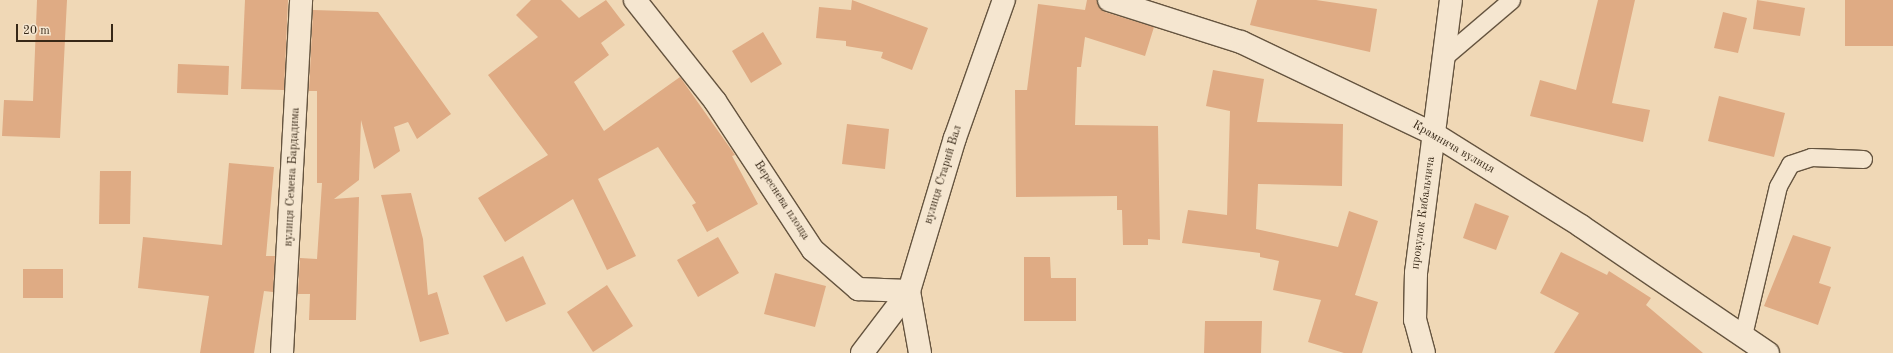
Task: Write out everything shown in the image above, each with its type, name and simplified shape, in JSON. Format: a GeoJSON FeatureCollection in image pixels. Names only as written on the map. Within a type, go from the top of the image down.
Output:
{"type":"FeatureCollection","features":[{"type":"Feature","properties":{"kind":"street","name":"вулиця Семена Бардадима"},"geometry":{"type":"LineString","coordinates":[[282,353],[302,0]]}},
{"type":"Feature","properties":{"kind":"street","name":"Вереснева площа"},"geometry":{"type":"LineString","coordinates":[[635,0],[716,101],[813,250],[858,289],[909,291]]}},
{"type":"Feature","properties":{"kind":"street","name":"вулиця Старий Вал"},"geometry":{"type":"LineString","coordinates":[[920,353],[909,291],[955,138],[1004,0]]}},
{"type":"Feature","properties":{"kind":"street","name":"Крамнича вулиця"},"geometry":{"type":"LineString","coordinates":[[1109,0],[1241,42],[1434,134],[1581,226],[1768,353]]}},
{"type":"Feature","properties":{"kind":"street","name":"провулок Кибальчича"},"geometry":{"type":"LineString","coordinates":[[1424,353],[1415,320],[1416,273],[1451,0]]}},
{"type":"Feature","properties":{"kind":"street"},"geometry":{"type":"LineString","coordinates":[[862,353],[909,291]]}},
{"type":"Feature","properties":{"kind":"lane"},"geometry":{"type":"LineString","coordinates":[[1444,57],[1512,0]]}},
{"type":"Feature","properties":{"kind":"lane"},"geometry":{"type":"LineString","coordinates":[[1743,335],[1778,186],[1790,164],[1811,158],[1863,159]]}},
{"type":"Feature","properties":{"kind":"building"},"geometry":{"type":"Polygon","coordinates":[[[37,0],[67,0],[60,138],[2,136],[4,100],[33,101],[37,0]]]}},
{"type":"Feature","properties":{"kind":"building"},"geometry":{"type":"Polygon","coordinates":[[[245,0],[288,0],[284,90],[241,89],[245,0]]]}},
{"type":"Feature","properties":{"kind":"building"},"geometry":{"type":"Polygon","coordinates":[[[531,0],[561,0],[579,18],[606,0],[625,25],[601,43],[609,55],[574,82],[604,131],[680,77],[735,155],[732,156],[758,204],[707,232],[692,205],[696,203],[658,147],[598,179],[636,256],[607,270],[573,199],[505,242],[478,198],[548,155],[488,75],[538,37],[516,15],[531,0]]]}},
{"type":"Feature","properties":{"kind":"building"},"geometry":{"type":"Polygon","coordinates":[[[852,0],[928,28],[912,70],[881,58],[883,52],[846,46],[846,41],[816,38],[819,7],[851,10],[852,0]]]}},
{"type":"Feature","properties":{"kind":"building"},"geometry":{"type":"Polygon","coordinates":[[[1087,0],[1097,0],[1105,12],[1154,27],[1145,56],[1085,37],[1081,67],[1077,67],[1075,125],[1158,126],[1160,240],[1148,239],[1148,245],[1123,245],[1122,210],[1117,210],[1117,196],[1016,197],[1015,90],[1027,90],[1038,4],[1085,10],[1087,0]]]}},
{"type":"Feature","properties":{"kind":"building"},"geometry":{"type":"Polygon","coordinates":[[[1257,0],[1316,0],[1377,9],[1370,52],[1250,25],[1257,0]]]}},
{"type":"Feature","properties":{"kind":"building"},"geometry":{"type":"Polygon","coordinates":[[[1598,0],[1635,0],[1612,103],[1650,110],[1643,142],[1530,116],[1540,80],[1576,90],[1598,0]]]}},
{"type":"Feature","properties":{"kind":"building"},"geometry":{"type":"Polygon","coordinates":[[[1757,0],[1805,8],[1800,36],[1753,29],[1757,0]]]}},
{"type":"Feature","properties":{"kind":"building"},"geometry":{"type":"Polygon","coordinates":[[[1845,0],[1893,0],[1893,46],[1845,46],[1845,0]]]}},
{"type":"Feature","properties":{"kind":"building"},"geometry":{"type":"Polygon","coordinates":[[[313,10],[378,12],[451,114],[417,139],[408,122],[394,127],[400,151],[374,169],[361,120],[359,180],[334,199],[359,197],[356,320],[309,320],[310,294],[298,294],[300,258],[317,259],[322,183],[317,183],[317,91],[309,91],[313,10]]]}},
{"type":"Feature","properties":{"kind":"building"},"geometry":{"type":"Polygon","coordinates":[[[1723,12],[1747,18],[1738,53],[1714,48],[1723,12]]]}},
{"type":"Feature","properties":{"kind":"building"},"geometry":{"type":"Polygon","coordinates":[[[763,32],[782,64],[751,83],[732,51],[763,32]]]}},
{"type":"Feature","properties":{"kind":"building"},"geometry":{"type":"Polygon","coordinates":[[[178,64],[229,66],[228,95],[177,93],[178,64]]]}},
{"type":"Feature","properties":{"kind":"building"},"geometry":{"type":"Polygon","coordinates":[[[1213,70],[1264,79],[1257,122],[1343,124],[1342,186],[1258,184],[1256,229],[1338,247],[1349,211],[1378,221],[1355,295],[1378,302],[1362,353],[1344,353],[1308,342],[1321,300],[1273,290],[1279,261],[1260,257],[1260,253],[1182,243],[1188,210],[1227,215],[1230,111],[1206,106],[1213,70]]]}},
{"type":"Feature","properties":{"kind":"building"},"geometry":{"type":"Polygon","coordinates":[[[1719,96],[1785,113],[1774,157],[1708,141],[1719,96]]]}},
{"type":"Feature","properties":{"kind":"building"},"geometry":{"type":"Polygon","coordinates":[[[847,124],[889,129],[885,169],[842,164],[847,124]]]}},
{"type":"Feature","properties":{"kind":"building"},"geometry":{"type":"Polygon","coordinates":[[[229,163],[274,167],[266,256],[275,256],[273,292],[264,291],[254,353],[200,353],[209,296],[138,288],[143,237],[222,245],[229,163]]]}},
{"type":"Feature","properties":{"kind":"building"},"geometry":{"type":"Polygon","coordinates":[[[100,171],[131,171],[130,224],[99,224],[100,171]]]}},
{"type":"Feature","properties":{"kind":"building"},"geometry":{"type":"Polygon","coordinates":[[[411,193],[423,239],[428,295],[437,292],[449,334],[420,342],[381,195],[411,193]]]}},
{"type":"Feature","properties":{"kind":"building"},"geometry":{"type":"Polygon","coordinates":[[[1475,203],[1509,216],[1496,250],[1463,238],[1475,203]]]}},
{"type":"Feature","properties":{"kind":"building"},"geometry":{"type":"Polygon","coordinates":[[[1793,235],[1831,247],[1819,283],[1831,287],[1818,325],[1764,306],[1793,235]]]}},
{"type":"Feature","properties":{"kind":"building"},"geometry":{"type":"Polygon","coordinates":[[[718,237],[739,273],[698,297],[677,260],[718,237]]]}},
{"type":"Feature","properties":{"kind":"building"},"geometry":{"type":"Polygon","coordinates":[[[1561,252],[1607,275],[1609,271],[1651,298],[1646,305],[1703,353],[1554,353],[1579,313],[1540,293],[1561,252]]]}},
{"type":"Feature","properties":{"kind":"building"},"geometry":{"type":"Polygon","coordinates":[[[523,256],[546,304],[506,322],[483,276],[523,256]]]}},
{"type":"Feature","properties":{"kind":"building"},"geometry":{"type":"Polygon","coordinates":[[[1024,257],[1050,257],[1051,278],[1076,278],[1076,321],[1024,321],[1024,257]]]}},
{"type":"Feature","properties":{"kind":"building"},"geometry":{"type":"Polygon","coordinates":[[[23,269],[63,269],[63,298],[23,298],[23,269]]]}},
{"type":"Feature","properties":{"kind":"building"},"geometry":{"type":"Polygon","coordinates":[[[775,273],[826,286],[815,327],[764,314],[775,273]]]}},
{"type":"Feature","properties":{"kind":"building"},"geometry":{"type":"Polygon","coordinates":[[[607,285],[633,326],[593,352],[567,312],[607,285]]]}},
{"type":"Feature","properties":{"kind":"building"},"geometry":{"type":"Polygon","coordinates":[[[1205,321],[1262,321],[1261,353],[1204,353],[1205,321]]]}}]}
